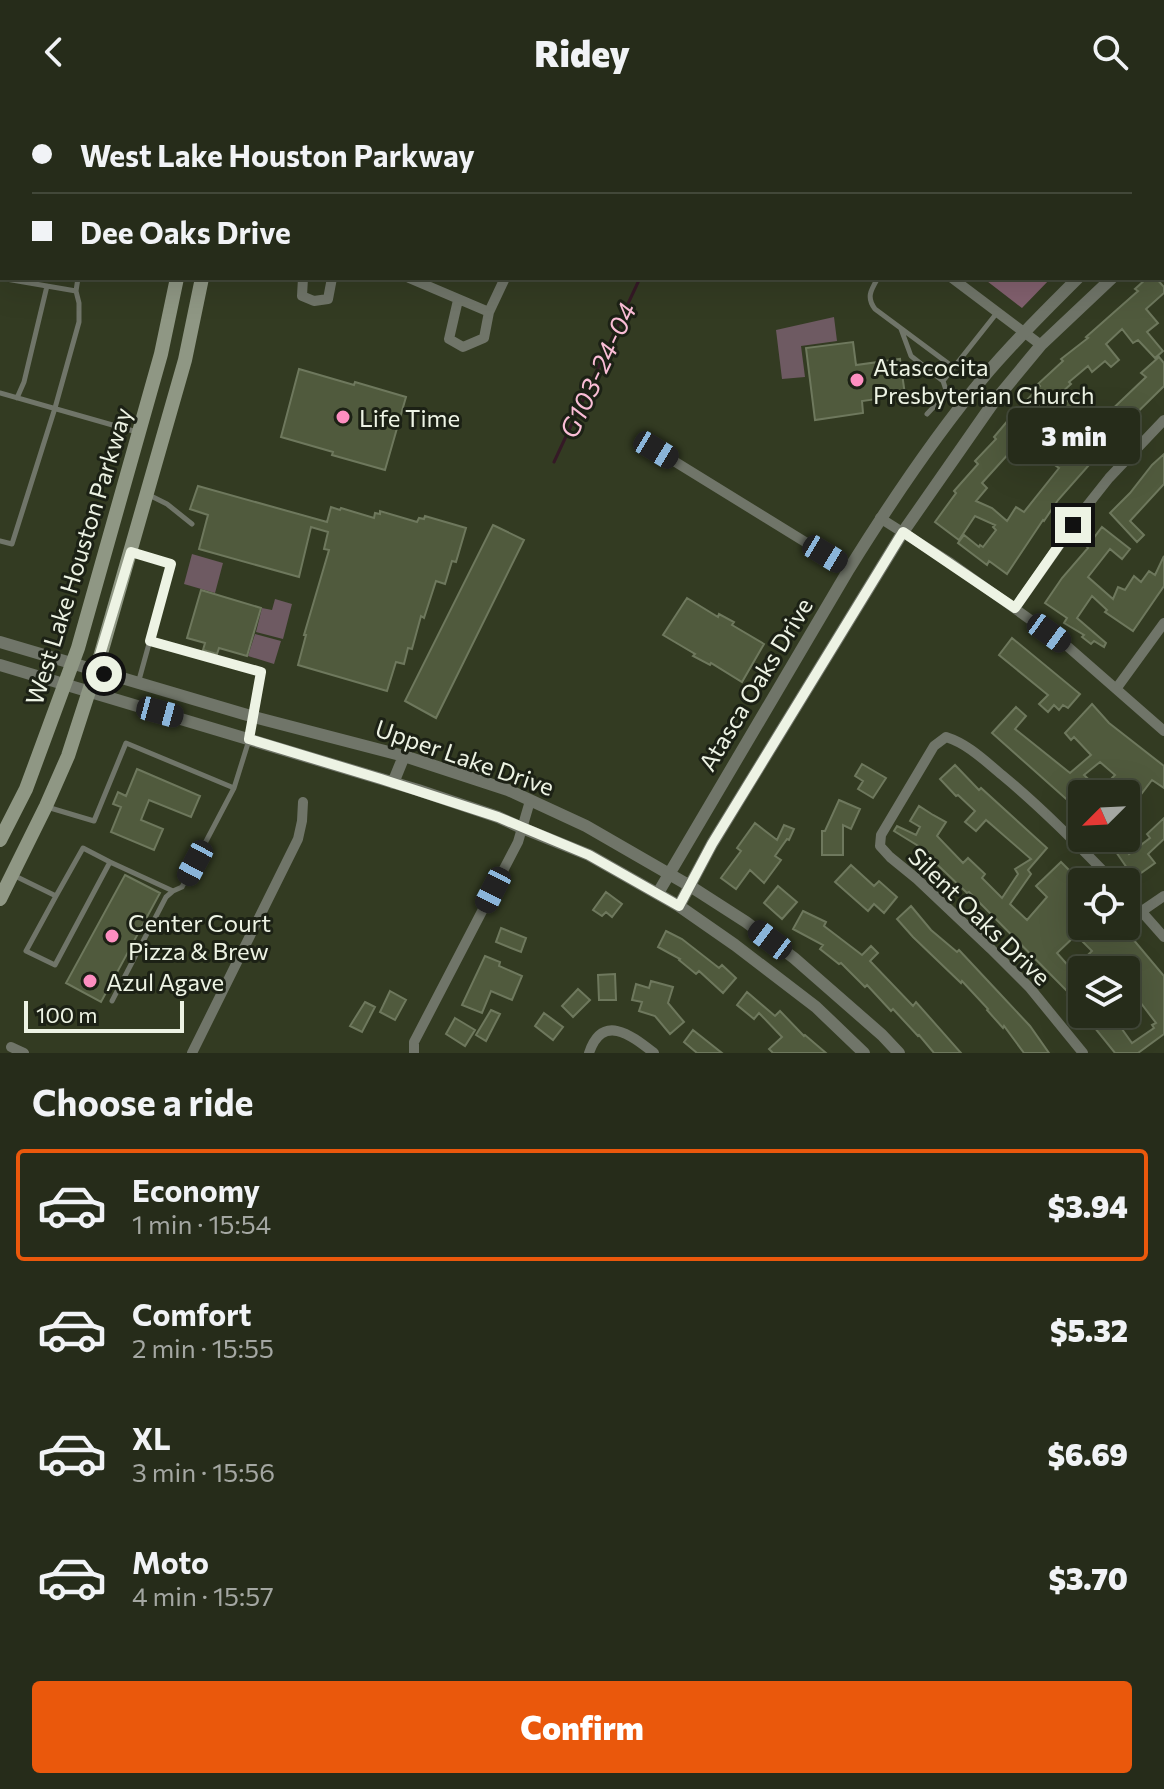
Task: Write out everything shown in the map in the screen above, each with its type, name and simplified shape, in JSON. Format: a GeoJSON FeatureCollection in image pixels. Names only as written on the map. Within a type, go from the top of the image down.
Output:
{"type":"FeatureCollection","features":[{"type":"Feature","properties":{"kind":"main road","name":"West Lake Houston Parkway"},"geometry":{"type":"LineString","coordinates":[[0,840],[26,789],[72,664],[161,354],[177,280]]}},
{"type":"Feature","properties":{"kind":"main road","name":"West Lake Houston Parkway"},"geometry":{"type":"LineString","coordinates":[[0,899],[6,871],[46,806],[68,756],[131,552],[185,360],[202,280]]}},
{"type":"Feature","properties":{"kind":"main road"},"geometry":{"type":"LineString","coordinates":[[124,487],[146,494]]}},
{"type":"Feature","properties":{"kind":"street"},"geometry":{"type":"LineString","coordinates":[[303,280],[302,296],[314,301],[328,299],[332,280]]}},
{"type":"Feature","properties":{"kind":"street"},"geometry":{"type":"LineString","coordinates":[[413,280],[489,312]]}},
{"type":"Feature","properties":{"kind":"street"},"geometry":{"type":"LineString","coordinates":[[458,300],[449,339],[463,347],[484,338],[489,312],[504,280]]}},
{"type":"Feature","properties":{"kind":"street"},"geometry":{"type":"LineString","coordinates":[[955,280],[1041,345]]}},
{"type":"Feature","properties":{"kind":"street","name":"Atasca Oaks Drive"},"geometry":{"type":"LineString","coordinates":[[658,893],[880,518],[955,412],[1024,333],[1076,280]]}},
{"type":"Feature","properties":{"kind":"street","name":"Atasca Oaks Drive"},"geometry":{"type":"LineString","coordinates":[[679,906],[712,844],[903,532],[993,403],[1041,345],[1110,280]]}},
{"type":"Feature","properties":{"kind":"street"},"geometry":{"type":"LineString","coordinates":[[1015,608],[1086,507],[1164,420]]}},
{"type":"Feature","properties":{"kind":"street"},"geometry":{"type":"LineString","coordinates":[[656,450],[849,569]]}},
{"type":"Feature","properties":{"kind":"street"},"geometry":{"type":"LineString","coordinates":[[880,518],[1067,646],[1164,731]]}},
{"type":"Feature","properties":{"kind":"street"},"geometry":{"type":"LineString","coordinates":[[1116,689],[1164,623]]}},
{"type":"Feature","properties":{"kind":"street","name":"Upper Lake Drive"},"geometry":{"type":"LineString","coordinates":[[0,642],[254,717],[404,756],[508,790],[586,826],[746,922],[794,958],[899,1053]]}},
{"type":"Feature","properties":{"kind":"street","name":"Upper Lake Drive"},"geometry":{"type":"LineString","coordinates":[[0,665],[393,783],[498,817],[589,855],[679,906],[769,970],[864,1053]]}},
{"type":"Feature","properties":{"kind":"street"},"geometry":{"type":"LineString","coordinates":[[249,739],[254,717]]}},
{"type":"Feature","properties":{"kind":"street"},"geometry":{"type":"LineString","coordinates":[[757,725],[777,737]]}},
{"type":"Feature","properties":{"kind":"street","name":"Silent Oaks Drive"},"geometry":{"type":"LineString","coordinates":[[1083,1053],[1030,988],[890,857],[880,846],[881,835],[934,746],[946,737],[960,742],[1021,791],[1100,868]]}},
{"type":"Feature","properties":{"kind":"street"},"geometry":{"type":"LineString","coordinates":[[393,783],[404,756]]}},
{"type":"Feature","properties":{"kind":"street"},"geometry":{"type":"LineString","coordinates":[[414,1053],[414,1042],[518,842],[530,801]]}},
{"type":"Feature","properties":{"kind":"street"},"geometry":{"type":"LineString","coordinates":[[192,1053],[298,839],[303,802]]}},
{"type":"Feature","properties":{"kind":"street"},"geometry":{"type":"LineString","coordinates":[[1164,896],[1142,911],[1164,937]]}},
{"type":"Feature","properties":{"kind":"street"},"geometry":{"type":"LineString","coordinates":[[843,1033],[860,1016]]}},
{"type":"Feature","properties":{"kind":"street"},"geometry":{"type":"LineString","coordinates":[[589,1053],[596,1040],[613,1030],[634,1038],[654,1053]]}},
{"type":"Feature","properties":{"kind":"street"},"geometry":{"type":"LineString","coordinates":[[11,1047],[24,1053]]}},
{"type":"Feature","properties":{"kind":"lane"},"geometry":{"type":"LineString","coordinates":[[12,280],[76,291]]}},
{"type":"Feature","properties":{"kind":"lane"},"geometry":{"type":"LineString","coordinates":[[0,541],[12,544],[55,408],[79,322],[78,280]]}},
{"type":"Feature","properties":{"kind":"lane"},"geometry":{"type":"LineString","coordinates":[[877,280],[869,295],[875,309],[953,367]]}},
{"type":"Feature","properties":{"kind":"lane"},"geometry":{"type":"LineString","coordinates":[[17,398],[24,382],[47,286]]}},
{"type":"Feature","properties":{"kind":"lane"},"geometry":{"type":"LineString","coordinates":[[943,381],[997,313]]}},
{"type":"Feature","properties":{"kind":"lane"},"geometry":{"type":"LineString","coordinates":[[900,328],[911,356],[943,381],[946,390],[927,414]]}},
{"type":"Feature","properties":{"kind":"lane"},"geometry":{"type":"LineString","coordinates":[[0,393],[139,433]]}},
{"type":"Feature","properties":{"kind":"lane"},"geometry":{"type":"LineString","coordinates":[[146,494],[167,504],[192,524]]}},
{"type":"Feature","properties":{"kind":"lane"},"geometry":{"type":"LineString","coordinates":[[131,552],[171,564],[138,683]]}},
{"type":"Feature","properties":{"kind":"lane"},"geometry":{"type":"LineString","coordinates":[[150,641],[261,672],[254,717]]}},
{"type":"Feature","properties":{"kind":"lane"},"geometry":{"type":"LineString","coordinates":[[112,1001],[166,897],[182,887],[234,788],[249,739]]}},
{"type":"Feature","properties":{"kind":"lane"},"geometry":{"type":"LineString","coordinates":[[46,806],[94,821],[126,743],[234,788]]}},
{"type":"Feature","properties":{"kind":"lane"},"geometry":{"type":"LineString","coordinates":[[110,862],[55,965],[26,951],[83,848],[173,891]]}},
{"type":"Feature","properties":{"kind":"lane"},"geometry":{"type":"LineString","coordinates":[[6,871],[56,896]]}},
{"type":"Feature","properties":{"kind":"shaded area"},"geometry":{"type":"Polygon","coordinates":[[[986,280],[1049,280],[1022,308],[986,280]]]}},
{"type":"Feature","properties":{"kind":"shaded area"},"geometry":{"type":"Polygon","coordinates":[[[834,317],[837,341],[801,346],[805,377],[782,379],[776,330],[834,317]]]}},
{"type":"Feature","properties":{"kind":"shaded area"},"geometry":{"type":"Polygon","coordinates":[[[192,554],[223,563],[215,593],[184,584],[192,554]]]}},
{"type":"Feature","properties":{"kind":"shaded area"},"geometry":{"type":"Polygon","coordinates":[[[275,599],[292,604],[283,639],[256,632],[262,608],[272,610],[275,599]]]}},
{"type":"Feature","properties":{"kind":"shaded area"},"geometry":{"type":"Polygon","coordinates":[[[255,634],[281,641],[274,664],[248,656],[255,634]]]}},
{"type":"Feature","properties":{"kind":"building"},"geometry":{"type":"Polygon","coordinates":[[[1145,280],[1158,280],[1164,287],[1164,293],[1146,309],[1158,323],[1147,332],[1163,351],[1155,358],[1138,340],[1133,343],[1122,329],[1106,344],[1119,360],[1111,367],[1105,361],[1092,372],[1088,366],[1059,395],[1087,415],[1094,409],[1103,418],[1146,377],[1141,373],[1159,357],[1164,363],[1164,386],[1102,447],[1043,520],[1007,574],[989,561],[987,565],[958,543],[964,535],[983,547],[996,530],[995,525],[975,516],[959,540],[935,522],[956,493],[954,491],[978,464],[975,461],[1040,386],[1038,384],[1063,361],[1061,359],[1138,291],[1135,289],[1145,280]],[[1062,413],[1048,428],[1064,438],[1077,423],[1062,413]],[[1029,432],[982,483],[987,488],[976,501],[992,508],[1007,521],[1016,507],[1024,512],[1059,468],[1046,459],[1054,448],[1029,432]]]}},
{"type":"Feature","properties":{"kind":"building","name":"Atascocita Presbyterian Church"},"geometry":{"type":"Polygon","coordinates":[[[853,342],[856,365],[900,359],[905,395],[862,401],[863,413],[815,420],[806,348],[853,342]]]}},
{"type":"Feature","properties":{"kind":"building","name":"Life Time"},"geometry":{"type":"Polygon","coordinates":[[[299,369],[406,397],[385,470],[281,437],[299,369]]]}},
{"type":"Feature","properties":{"kind":"building"},"geometry":{"type":"Polygon","coordinates":[[[1164,454],[1164,484],[1130,521],[1144,535],[1137,542],[1110,513],[1164,454]]]}},
{"type":"Feature","properties":{"kind":"building"},"geometry":{"type":"Polygon","coordinates":[[[198,486],[327,522],[331,507],[374,518],[375,513],[380,514],[380,511],[417,522],[425,516],[466,528],[456,562],[452,561],[445,584],[436,581],[424,618],[421,616],[412,649],[408,648],[404,664],[396,662],[387,691],[298,665],[329,550],[324,549],[328,532],[311,527],[299,577],[199,549],[208,515],[190,509],[198,486]]]}},
{"type":"Feature","properties":{"kind":"building"},"geometry":{"type":"Polygon","coordinates":[[[493,525],[524,540],[436,718],[405,701],[493,525]]]}},
{"type":"Feature","properties":{"kind":"building"},"geometry":{"type":"Polygon","coordinates":[[[1102,527],[1130,549],[1122,559],[1110,549],[1088,577],[1113,599],[1118,587],[1125,590],[1134,576],[1141,582],[1149,571],[1155,575],[1164,556],[1164,586],[1133,631],[1105,612],[1107,610],[1092,596],[1077,618],[1106,643],[1104,647],[1094,641],[1091,644],[1082,637],[1084,635],[1064,623],[1067,618],[1045,603],[1102,527]]]}},
{"type":"Feature","properties":{"kind":"building"},"geometry":{"type":"Polygon","coordinates":[[[201,590],[261,608],[247,656],[219,648],[217,654],[203,650],[205,643],[187,638],[201,590]]]}},
{"type":"Feature","properties":{"kind":"building"},"geometry":{"type":"Polygon","coordinates":[[[687,598],[718,617],[719,614],[734,622],[732,625],[764,644],[742,682],[693,656],[695,654],[663,635],[687,598]]]}},
{"type":"Feature","properties":{"kind":"building"},"geometry":{"type":"Polygon","coordinates":[[[1012,638],[1080,694],[1068,708],[1063,705],[1059,710],[1054,705],[1048,712],[1039,704],[1048,695],[999,655],[1012,638]]]}},
{"type":"Feature","properties":{"kind":"building"},"geometry":{"type":"Polygon","coordinates":[[[1092,704],[1109,723],[1164,766],[1164,788],[1152,780],[1142,793],[1140,780],[1110,780],[1115,775],[1100,762],[1084,775],[1089,780],[1068,780],[1068,801],[992,733],[1016,707],[1026,716],[1015,729],[1070,773],[1091,755],[1074,737],[1071,740],[1065,733],[1092,704]]]}},
{"type":"Feature","properties":{"kind":"building"},"geometry":{"type":"Polygon","coordinates":[[[862,764],[886,778],[873,798],[858,789],[863,781],[855,776],[862,764]]]}},
{"type":"Feature","properties":{"kind":"building"},"geometry":{"type":"Polygon","coordinates":[[[955,765],[979,790],[981,788],[1047,848],[1028,870],[1031,874],[1010,904],[1027,920],[1047,897],[1036,886],[1061,862],[1068,869],[1068,940],[1071,940],[1057,953],[1068,965],[1068,992],[969,892],[926,854],[928,852],[894,831],[897,826],[916,835],[920,827],[910,821],[919,806],[946,822],[937,836],[963,863],[968,858],[985,874],[982,878],[1002,898],[1018,874],[1015,869],[1031,859],[986,820],[976,831],[965,822],[975,811],[940,779],[955,765]]]}},
{"type":"Feature","properties":{"kind":"building"},"geometry":{"type":"Polygon","coordinates":[[[137,769],[200,796],[191,817],[149,800],[141,820],[163,829],[154,850],[111,832],[121,807],[113,804],[118,792],[126,796],[137,769]]]}},
{"type":"Feature","properties":{"kind":"building"},"geometry":{"type":"Polygon","coordinates":[[[839,800],[860,809],[851,829],[843,825],[843,855],[822,855],[822,831],[825,831],[839,800]]]}},
{"type":"Feature","properties":{"kind":"building"},"geometry":{"type":"Polygon","coordinates":[[[1164,818],[1164,839],[1148,854],[1155,863],[1140,874],[1140,868],[1127,868],[1116,852],[1140,852],[1140,846],[1150,838],[1147,834],[1164,818]]]}},
{"type":"Feature","properties":{"kind":"building"},"geometry":{"type":"Polygon","coordinates":[[[755,823],[777,840],[784,825],[794,829],[775,856],[781,860],[764,883],[750,870],[736,889],[721,878],[741,851],[737,848],[755,823]]]}},
{"type":"Feature","properties":{"kind":"building"},"geometry":{"type":"Polygon","coordinates":[[[851,865],[874,886],[879,881],[897,897],[884,913],[874,904],[868,911],[835,882],[851,865]]]}},
{"type":"Feature","properties":{"kind":"building"},"geometry":{"type":"Polygon","coordinates":[[[125,875],[160,893],[101,1002],[66,983],[125,875]]]}},
{"type":"Feature","properties":{"kind":"building"},"geometry":{"type":"Polygon","coordinates":[[[778,886],[797,902],[782,919],[764,903],[778,886]]]}},
{"type":"Feature","properties":{"kind":"building"},"geometry":{"type":"Polygon","coordinates":[[[606,892],[622,904],[612,917],[606,912],[602,916],[593,910],[606,892]]]}},
{"type":"Feature","properties":{"kind":"building"},"geometry":{"type":"Polygon","coordinates":[[[911,906],[931,930],[957,952],[959,950],[1030,1026],[1049,1053],[1024,1053],[1004,1026],[962,981],[913,937],[897,919],[911,906]]]}},
{"type":"Feature","properties":{"kind":"building"},"geometry":{"type":"Polygon","coordinates":[[[803,911],[826,922],[824,926],[862,955],[871,946],[878,953],[870,961],[913,1006],[916,1002],[961,1053],[934,1053],[867,985],[865,987],[841,963],[820,949],[823,945],[793,929],[803,911]]]}},
{"type":"Feature","properties":{"kind":"building"},"geometry":{"type":"Polygon","coordinates":[[[501,928],[526,938],[521,952],[496,942],[501,928]]]}},
{"type":"Feature","properties":{"kind":"building"},"geometry":{"type":"Polygon","coordinates":[[[666,931],[682,939],[719,968],[722,965],[736,978],[723,993],[699,971],[696,974],[680,959],[658,947],[666,931]]]}},
{"type":"Feature","properties":{"kind":"building"},"geometry":{"type":"Polygon","coordinates":[[[1081,940],[1134,940],[1164,976],[1164,1034],[1138,1053],[1115,1053],[1095,1028],[1124,1028],[1132,1043],[1154,1028],[1152,1025],[1156,1023],[1140,1002],[1140,956],[1087,956],[1092,951],[1081,940]]]}},
{"type":"Feature","properties":{"kind":"building"},"geometry":{"type":"Polygon","coordinates":[[[485,956],[522,976],[512,1000],[491,991],[482,1013],[462,1005],[485,956]]]}},
{"type":"Feature","properties":{"kind":"building"},"geometry":{"type":"Polygon","coordinates":[[[615,974],[616,1000],[599,1000],[598,975],[615,974]]]}},
{"type":"Feature","properties":{"kind":"building"},"geometry":{"type":"Polygon","coordinates":[[[651,981],[673,987],[668,1003],[684,1022],[670,1034],[655,1016],[639,1011],[642,1002],[632,1000],[636,984],[649,988],[651,981]]]}},
{"type":"Feature","properties":{"kind":"building"},"geometry":{"type":"Polygon","coordinates":[[[578,989],[590,1000],[573,1017],[562,1006],[578,989]]]}},
{"type":"Feature","properties":{"kind":"building"},"geometry":{"type":"Polygon","coordinates":[[[390,991],[406,1000],[395,1020],[380,1012],[390,991]]]}},
{"type":"Feature","properties":{"kind":"building"},"geometry":{"type":"Polygon","coordinates":[[[747,992],[775,1016],[780,1011],[826,1053],[773,1053],[769,1049],[782,1037],[759,1013],[754,1019],[737,1005],[747,992]]]}},
{"type":"Feature","properties":{"kind":"building"},"geometry":{"type":"Polygon","coordinates":[[[365,1002],[375,1007],[362,1032],[350,1026],[365,1002]]]}},
{"type":"Feature","properties":{"kind":"building"},"geometry":{"type":"Polygon","coordinates":[[[491,1010],[500,1014],[486,1041],[476,1035],[491,1010]]]}},
{"type":"Feature","properties":{"kind":"building"},"geometry":{"type":"Polygon","coordinates":[[[544,1013],[563,1027],[553,1040],[535,1026],[544,1013]]]}},
{"type":"Feature","properties":{"kind":"building"},"geometry":{"type":"Polygon","coordinates":[[[455,1018],[475,1030],[465,1046],[446,1034],[455,1018]]]}},
{"type":"Feature","properties":{"kind":"building"},"geometry":{"type":"Polygon","coordinates":[[[693,1030],[722,1053],[697,1053],[684,1042],[693,1030]]]}},
{"type":"Feature","properties":{"kind":"waterway","name":"G103-24-04"},"geometry":{"type":"LineString","coordinates":[[554,462],[639,280]]}},
{"type":"Feature","properties":{"kind":"place","name":"Atascocita Presbyterian Church"},"geometry":{"type":"Point","coordinates":[857,380]}},
{"type":"Feature","properties":{"kind":"place","name":"Life Time"},"geometry":{"type":"Point","coordinates":[343,417]}},
{"type":"Feature","properties":{"kind":"place","name":"Center Court Pizza & Brew"},"geometry":{"type":"Point","coordinates":[112,936]}},
{"type":"Feature","properties":{"kind":"place","name":"Azul Agave"},"geometry":{"type":"Point","coordinates":[90,981]}},
{"type":"Feature","properties":{"kind":"route"},"geometry":{"type":"LineString","coordinates":[[104,674],[95,671],[131,552],[171,564],[150,641],[261,672],[249,739],[498,817],[589,855],[679,906],[712,844],[903,532],[1015,608],[1073,525]]}}]}
